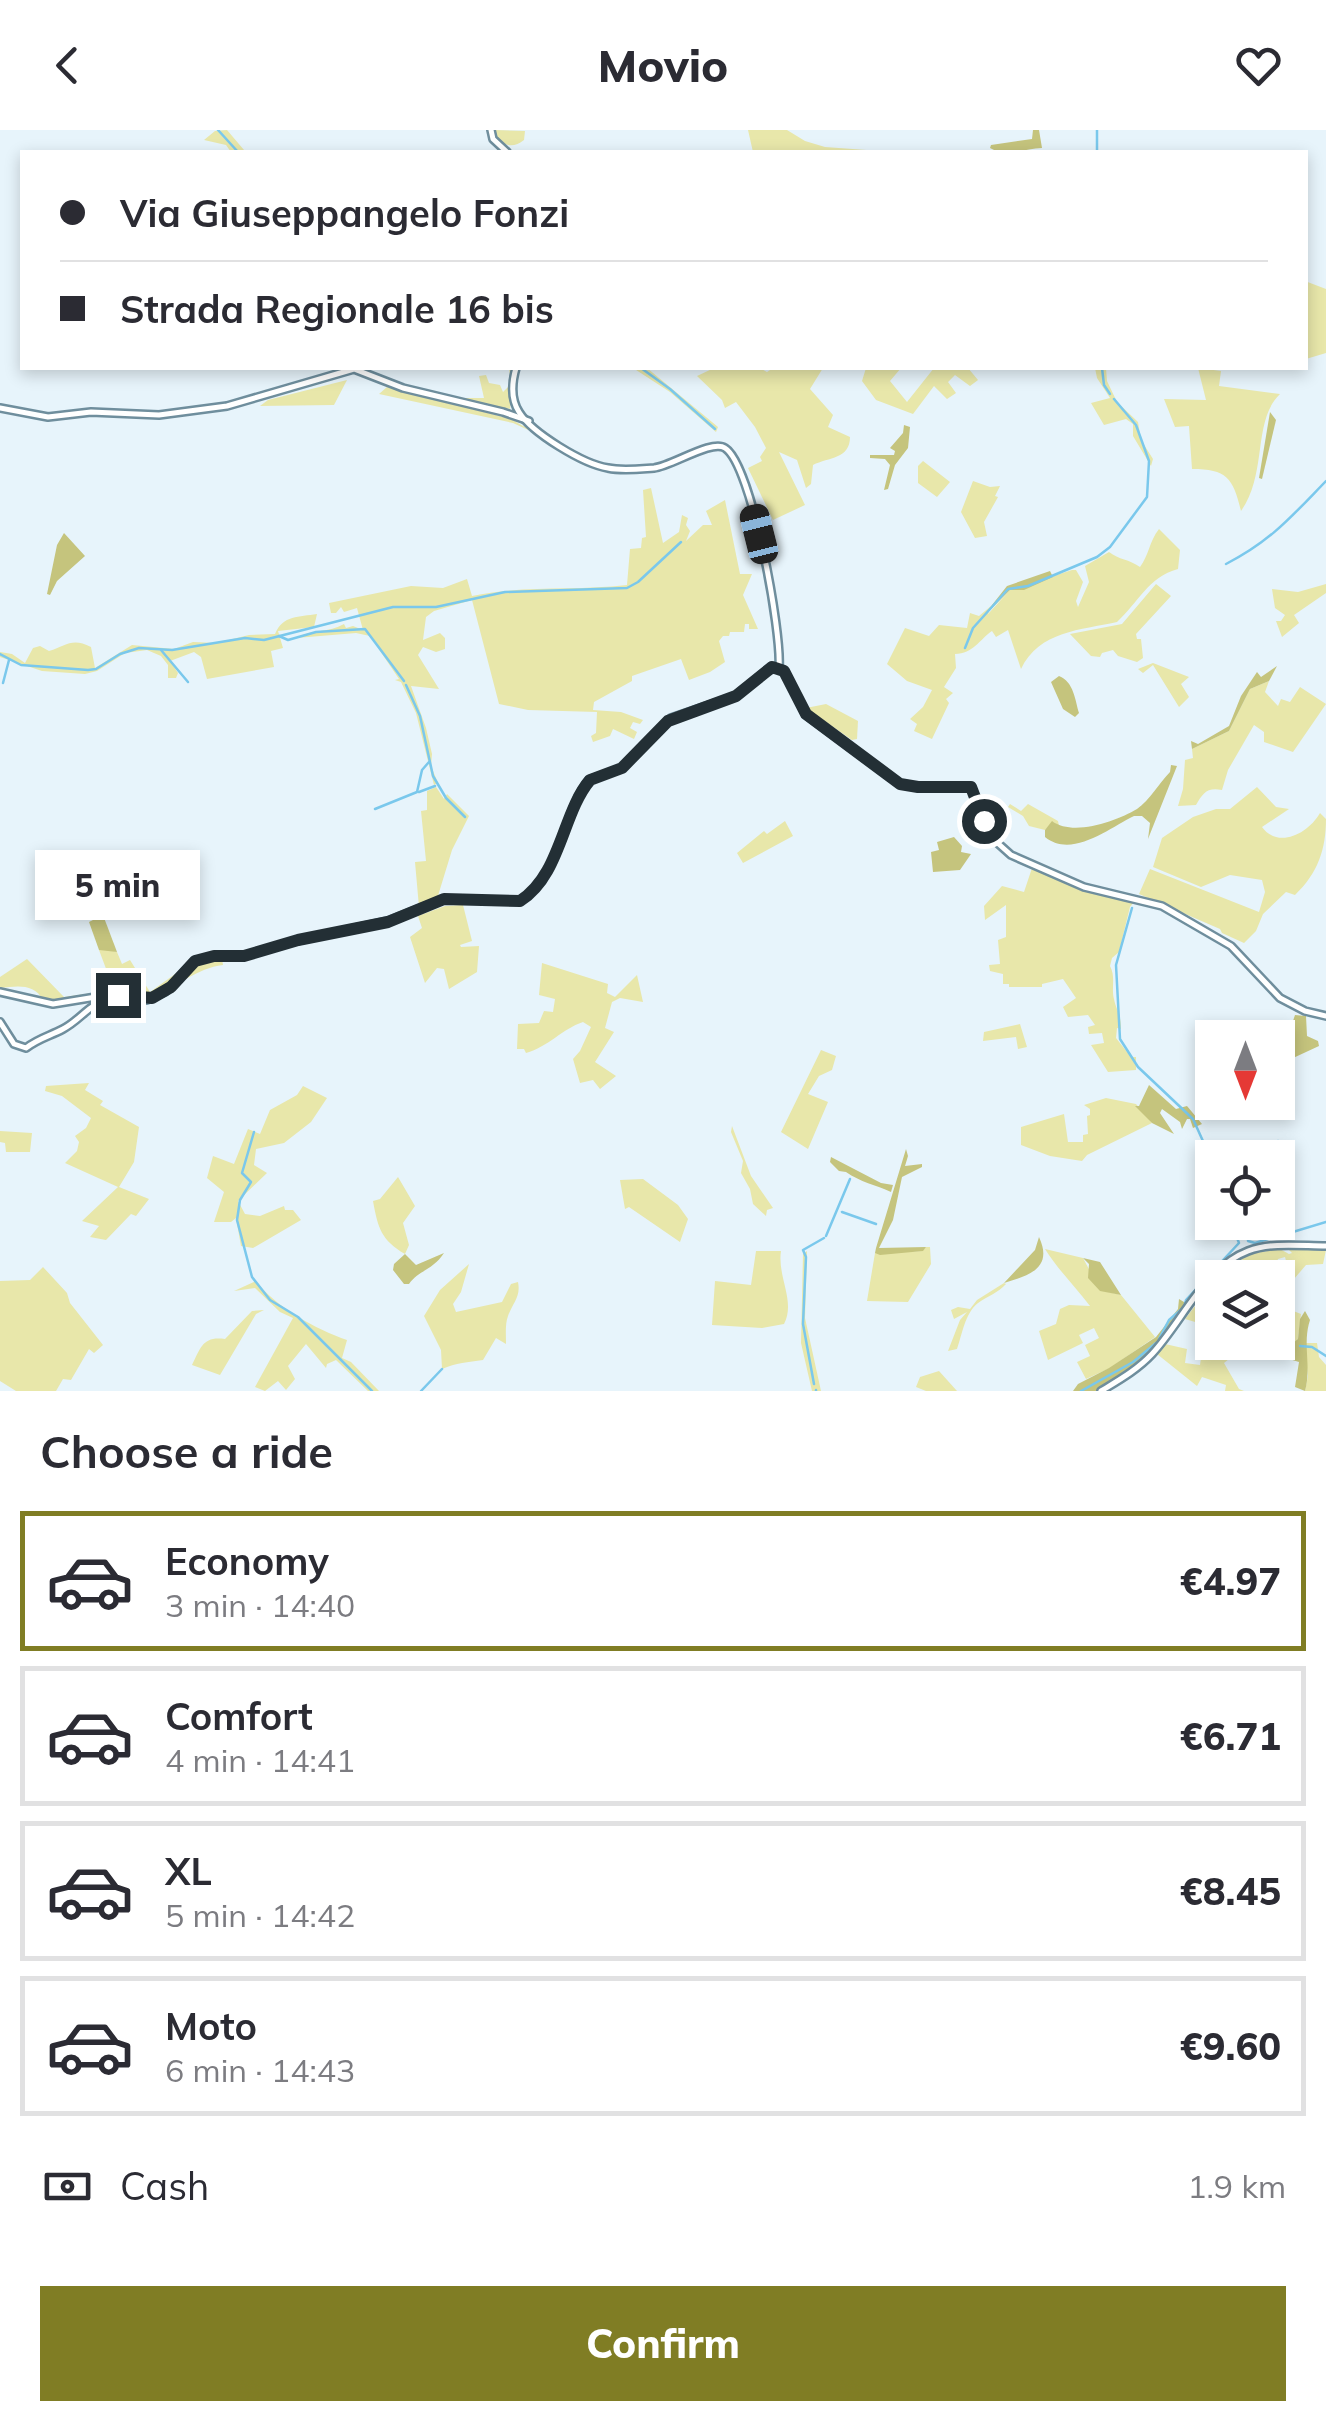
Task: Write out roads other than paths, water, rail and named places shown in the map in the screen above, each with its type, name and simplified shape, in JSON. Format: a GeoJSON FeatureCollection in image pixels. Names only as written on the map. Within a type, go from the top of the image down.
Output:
{"type":"FeatureCollection","features":[{"type":"Feature","properties":{"kind":"main road"},"geometry":{"type":"LineString","coordinates":[[490,130],[495,142],[505,150]]}},
{"type":"Feature","properties":{"kind":"main road"},"geometry":{"type":"LineString","coordinates":[[0,408],[53,417],[91,412],[159,415],[227,406],[354,370],[403,388],[507,413],[528,422]]}},
{"type":"Feature","properties":{"kind":"main road"},"geometry":{"type":"LineString","coordinates":[[516,370],[514,403],[528,422],[563,448],[607,468],[663,466],[711,446],[725,448],[740,471],[759,534],[779,668]]}},
{"type":"Feature","properties":{"kind":"main road"},"geometry":{"type":"LineString","coordinates":[[507,413],[514,403]]}},
{"type":"Feature","properties":{"kind":"main road"},"geometry":{"type":"LineString","coordinates":[[507,413],[519,412]]}},
{"type":"Feature","properties":{"kind":"main road"},"geometry":{"type":"LineString","coordinates":[[0,1022],[14,1044],[22,1049],[99,1001],[142,1000],[165,992],[195,961],[214,956],[244,956],[298,940],[388,922],[444,899],[516,902],[526,898],[538,885],[562,841],[590,780],[622,768],[671,718],[736,696],[771,668],[786,674],[806,714],[900,784],[971,787],[995,842],[1011,855],[1084,886],[1162,906],[1232,946],[1280,998],[1326,1016]]}},
{"type":"Feature","properties":{"kind":"main road"},"geometry":{"type":"LineString","coordinates":[[0,992],[53,1004],[108,995],[142,1000]]}},
{"type":"Feature","properties":{"kind":"main road"},"geometry":{"type":"LineString","coordinates":[[1101,1391],[1146,1360],[1218,1272],[1244,1252],[1269,1246],[1326,1246]]}},
{"type":"Feature","properties":{"kind":"waterway"},"geometry":{"type":"LineString","coordinates":[[218,130],[236,150]]}},
{"type":"Feature","properties":{"kind":"waterway"},"geometry":{"type":"LineString","coordinates":[[1097,130],[1097,150]]}},
{"type":"Feature","properties":{"kind":"waterway"},"geometry":{"type":"LineString","coordinates":[[644,370],[715,429]]}},
{"type":"Feature","properties":{"kind":"waterway"},"geometry":{"type":"LineString","coordinates":[[1102,370],[1110,394]]}},
{"type":"Feature","properties":{"kind":"waterway"},"geometry":{"type":"LineString","coordinates":[[965,648],[973,628],[1008,589],[1028,586],[1097,557],[1110,547],[1147,497],[1149,461],[1136,425],[1114,399]]}},
{"type":"Feature","properties":{"kind":"waterway"},"geometry":{"type":"LineString","coordinates":[[1226,564],[1268,537],[1326,481]]}},
{"type":"Feature","properties":{"kind":"waterway"},"geometry":{"type":"LineString","coordinates":[[0,654],[21,665],[88,670],[139,648],[172,650],[245,638],[264,640],[393,607],[436,607],[505,592],[627,588],[681,542]]}},
{"type":"Feature","properties":{"kind":"waterway"},"geometry":{"type":"LineString","coordinates":[[279,636],[288,640],[316,632],[365,629],[404,681]]}},
{"type":"Feature","properties":{"kind":"waterway"},"geometry":{"type":"LineString","coordinates":[[161,650],[188,682]]}},
{"type":"Feature","properties":{"kind":"waterway"},"geometry":{"type":"LineString","coordinates":[[3,683],[9,660]]}},
{"type":"Feature","properties":{"kind":"waterway"},"geometry":{"type":"LineString","coordinates":[[406,685],[420,716],[433,776],[446,798],[465,817]]}},
{"type":"Feature","properties":{"kind":"waterway"},"geometry":{"type":"LineString","coordinates":[[375,809],[417,792],[422,770],[429,762]]}},
{"type":"Feature","properties":{"kind":"waterway"},"geometry":{"type":"LineString","coordinates":[[419,792],[435,786]]}},
{"type":"Feature","properties":{"kind":"waterway"},"geometry":{"type":"LineString","coordinates":[[1132,908],[1116,965],[1120,1039],[1138,1067],[1193,1119],[1202,1140]]}},
{"type":"Feature","properties":{"kind":"waterway"},"geometry":{"type":"LineString","coordinates":[[254,1132],[242,1173],[251,1182],[240,1200],[237,1220],[252,1277],[270,1300],[298,1317],[372,1391]]}},
{"type":"Feature","properties":{"kind":"waterway"},"geometry":{"type":"LineString","coordinates":[[826,1236],[850,1179]]}},
{"type":"Feature","properties":{"kind":"waterway"},"geometry":{"type":"LineString","coordinates":[[842,1212],[876,1224]]}},
{"type":"Feature","properties":{"kind":"waterway"},"geometry":{"type":"LineString","coordinates":[[1295,1231],[1326,1222]]}},
{"type":"Feature","properties":{"kind":"waterway"},"geometry":{"type":"LineString","coordinates":[[814,1384],[803,1324],[803,1250],[824,1238]]}},
{"type":"Feature","properties":{"kind":"waterway"},"geometry":{"type":"LineString","coordinates":[[1159,1339],[1169,1320],[1238,1240]]}},
{"type":"Feature","properties":{"kind":"waterway"},"geometry":{"type":"LineString","coordinates":[[1248,1240],[1265,1240]]}},
{"type":"Feature","properties":{"kind":"waterway"},"geometry":{"type":"LineString","coordinates":[[1081,1391],[1133,1362],[1156,1343]]}},
{"type":"Feature","properties":{"kind":"waterway"},"geometry":{"type":"LineString","coordinates":[[1300,1346],[1312,1347],[1326,1356]]}},
{"type":"Feature","properties":{"kind":"waterway"},"geometry":{"type":"LineString","coordinates":[[421,1391],[442,1369]]}}]}
